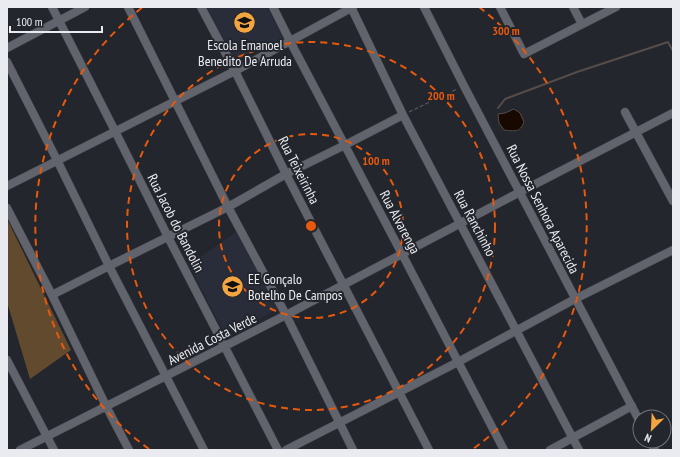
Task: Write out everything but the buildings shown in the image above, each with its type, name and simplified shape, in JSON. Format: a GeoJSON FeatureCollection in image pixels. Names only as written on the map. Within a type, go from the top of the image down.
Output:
{"type":"FeatureCollection","features":[{"type":"Feature","properties":{"kind":"street","name":"Rua Jacob do Bandolin"},"geometry":{"type":"LineString","coordinates":[[52,7],[224,347],[278,450]]}},
{"type":"Feature","properties":{"kind":"street"},"geometry":{"type":"LineString","coordinates":[[7,48],[85,7]]}},
{"type":"Feature","properties":{"kind":"street"},"geometry":{"type":"LineString","coordinates":[[128,7],[228,207],[286,315],[352,450]]}},
{"type":"Feature","properties":{"kind":"street","name":"Rua Teixeirinha"},"geometry":{"type":"LineString","coordinates":[[201,7],[429,450]]}},
{"type":"Feature","properties":{"kind":"street","name":"Rua Alvarenga"},"geometry":{"type":"LineString","coordinates":[[273,7],[504,450]]}},
{"type":"Feature","properties":{"kind":"street"},"geometry":{"type":"LineString","coordinates":[[7,186],[235,71],[352,7]]}},
{"type":"Feature","properties":{"kind":"street","name":"Rua Ranchinho"},"geometry":{"type":"LineString","coordinates":[[352,7],[403,115],[579,450]]}},
{"type":"Feature","properties":{"kind":"street","name":"Rua Nossa Senhora Aparecida"},"geometry":{"type":"LineString","coordinates":[[424,7],[634,409]]}},
{"type":"Feature","properties":{"kind":"street"},"geometry":{"type":"LineString","coordinates":[[500,7],[524,54],[616,7]]}},
{"type":"Feature","properties":{"kind":"street"},"geometry":{"type":"LineString","coordinates":[[573,7],[582,24]]}},
{"type":"Feature","properties":{"kind":"street"},"geometry":{"type":"LineString","coordinates":[[7,62],[109,266],[204,450]]}},
{"type":"Feature","properties":{"kind":"street"},"geometry":{"type":"LineString","coordinates":[[626,112],[673,202]]}},
{"type":"Feature","properties":{"kind":"street","name":"Avenida Costa Verde"},"geometry":{"type":"LineString","coordinates":[[20,450],[224,347],[673,113]]}},
{"type":"Feature","properties":{"kind":"street"},"geometry":{"type":"LineString","coordinates":[[52,295],[228,207],[286,174],[403,115]]}},
{"type":"Feature","properties":{"kind":"street"},"geometry":{"type":"LineString","coordinates":[[7,208],[129,450]]}},
{"type":"Feature","properties":{"kind":"street"},"geometry":{"type":"LineString","coordinates":[[286,450],[458,362],[575,299],[673,250]]}},
{"type":"Feature","properties":{"kind":"street"},"geometry":{"type":"LineString","coordinates":[[7,360],[54,450]]}},
{"type":"Feature","properties":{"kind":"street"},"geometry":{"type":"LineString","coordinates":[[550,450],[632,406]]}},
{"type":"Feature","properties":{"kind":"path"},"geometry":{"type":"LineString","coordinates":[[403,115],[464,86]]}},
{"type":"Feature","properties":{"kind":"shaded area","name":"Escola Emanoel Benedito De Arruda"},"geometry":{"type":"Polygon","coordinates":[[[206,7],[267,7],[283,38],[234,62],[206,7]]]}},
{"type":"Feature","properties":{"kind":"shaded area"},"geometry":{"type":"Polygon","coordinates":[[[514,109],[520,113],[524,122],[519,130],[504,130],[499,123],[498,114],[514,109]]]}},
{"type":"Feature","properties":{"kind":"shaded area"},"geometry":{"type":"Polygon","coordinates":[[[7,219],[71,350],[30,379],[7,302],[7,219]]]}},
{"type":"Feature","properties":{"kind":"shaded area","name":"EE Gonçalo Botelho De Campos"},"geometry":{"type":"Polygon","coordinates":[[[236,232],[278,309],[226,337],[189,265],[236,232]]]}},
{"type":"Feature","properties":{"kind":"waterway"},"geometry":{"type":"LineString","coordinates":[[498,108],[505,99],[577,72],[668,42],[673,51]]}},
{"type":"Feature","properties":{"kind":"place","name":"Escola Emanoel Benedito De Arruda"},"geometry":{"type":"Point","coordinates":[245,23]}},
{"type":"Feature","properties":{"kind":"place","name":"EE Gonçalo Botelho De Campos"},"geometry":{"type":"Point","coordinates":[233,287]}}]}
